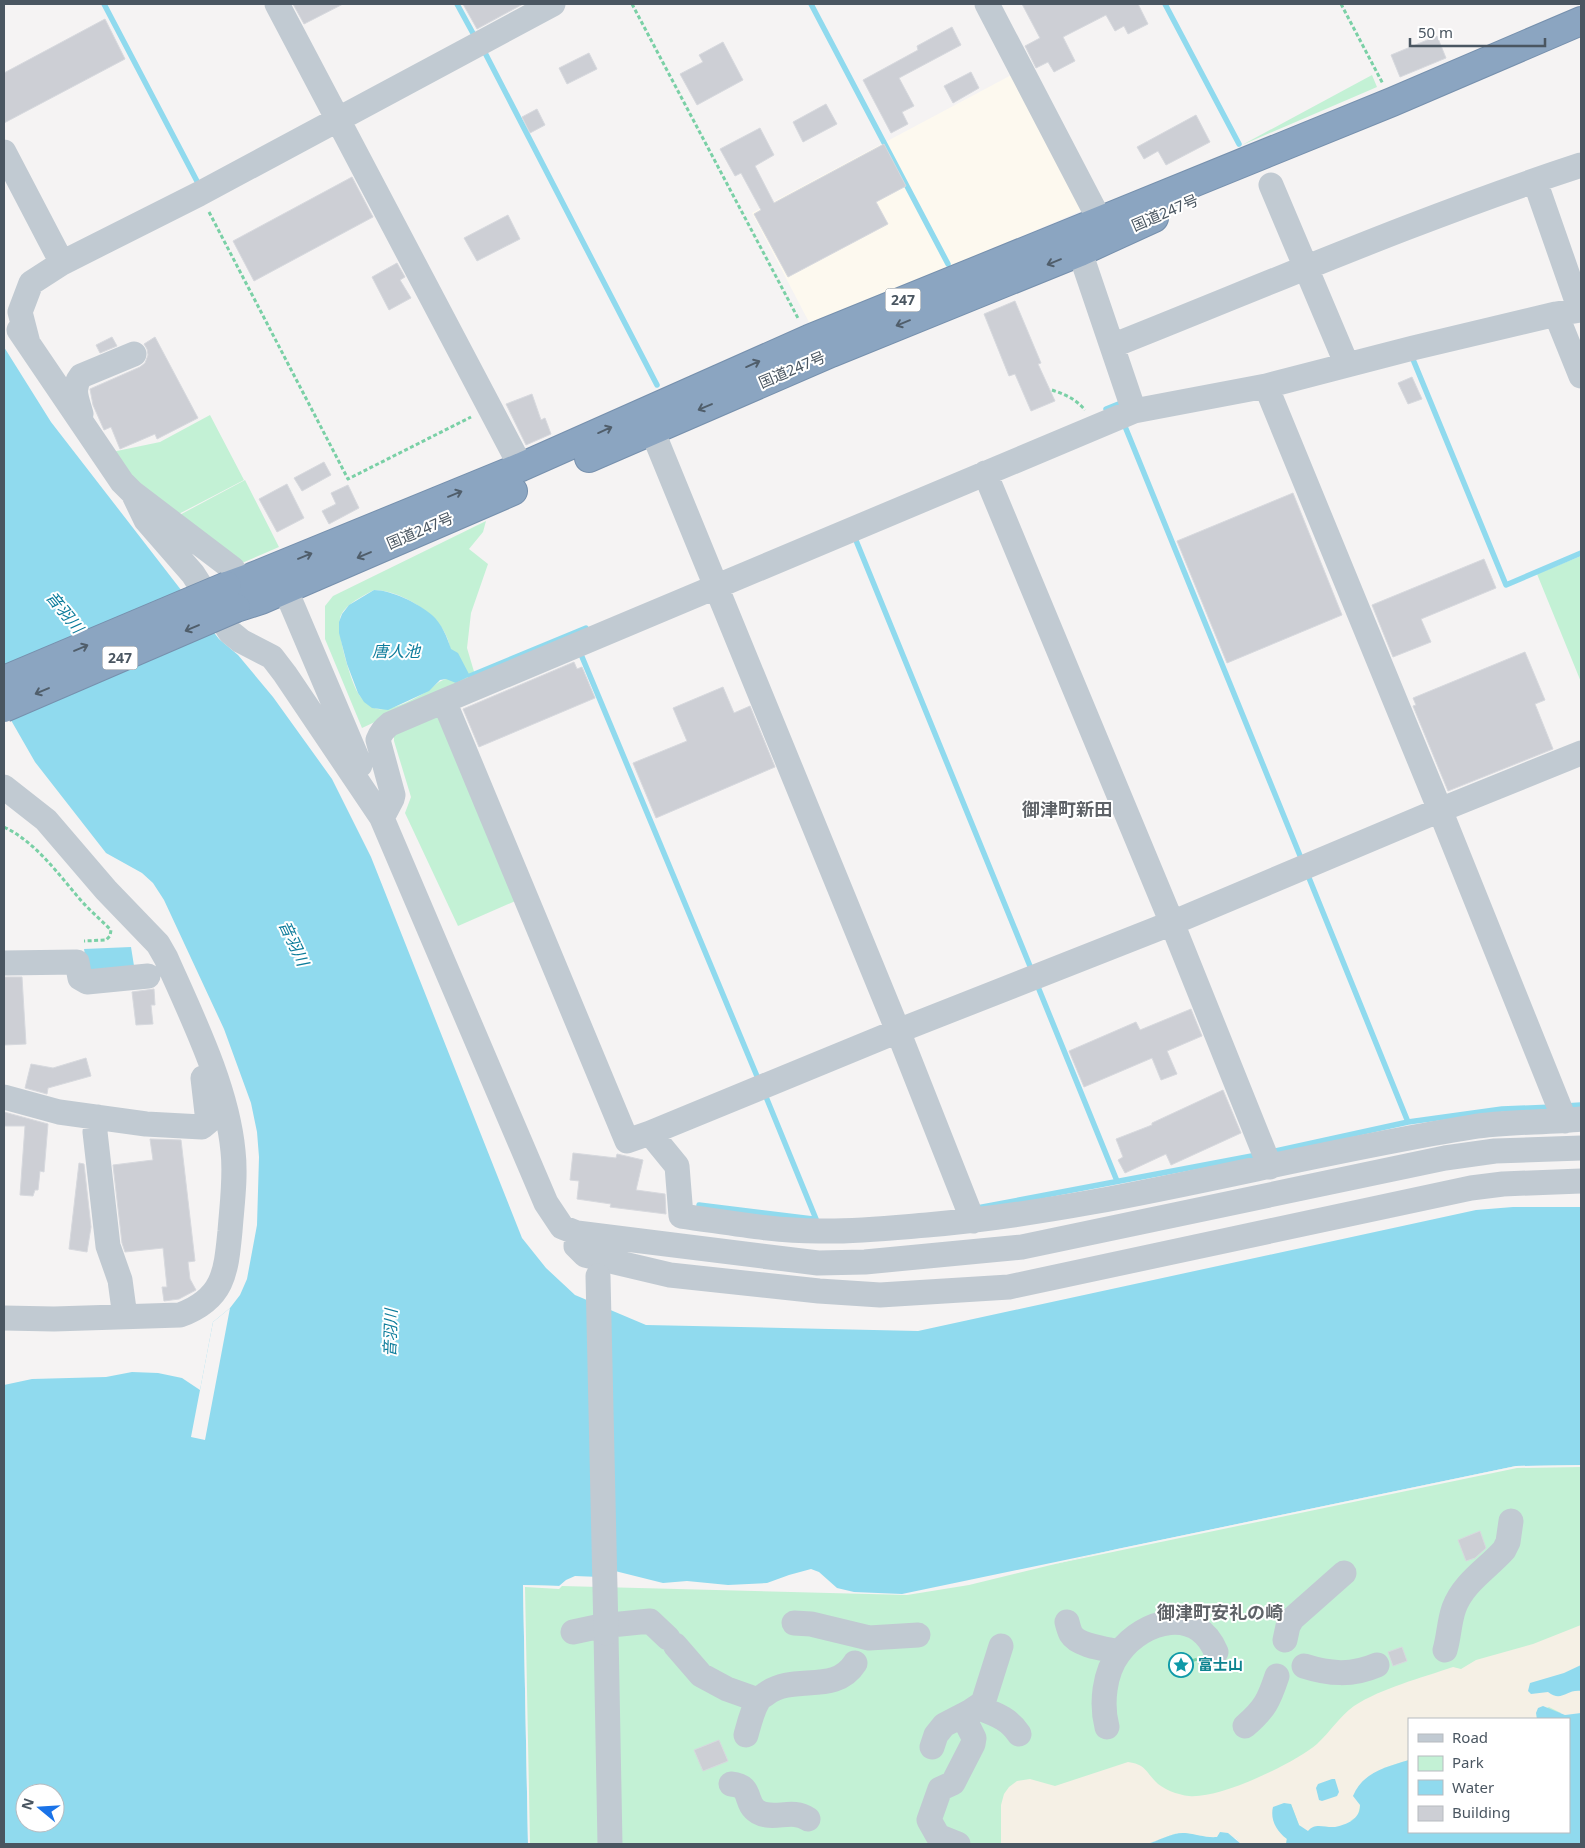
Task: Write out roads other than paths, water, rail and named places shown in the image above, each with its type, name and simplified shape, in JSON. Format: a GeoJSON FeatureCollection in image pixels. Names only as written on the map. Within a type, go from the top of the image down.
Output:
{"type":"FeatureCollection","features":[{"type":"Feature","properties":{"kind":"highway","name":"国道247号"},"geometry":{"type":"LineString","coordinates":[[4,680],[234,592],[281,578],[652,430],[831,353],[1080,252],[1104,229],[1581,21]]}},
{"type":"Feature","properties":{"kind":"highway","name":"国道247号"},"geometry":{"type":"LineString","coordinates":[[281,578],[522,467],[809,339],[1104,229],[1581,36]]}},
{"type":"Feature","properties":{"kind":"highway","name":"国道247号"},"geometry":{"type":"LineString","coordinates":[[4,708],[234,592]]}},
{"type":"Feature","properties":{"kind":"street"},"geometry":{"type":"LineString","coordinates":[[277,4],[522,467]]}},
{"type":"Feature","properties":{"kind":"street"},"geometry":{"type":"LineString","coordinates":[[28,343],[20,312],[31,283],[62,263],[199,194],[337,118],[553,4]]}},
{"type":"Feature","properties":{"kind":"street"},"geometry":{"type":"LineString","coordinates":[[987,4],[1104,229]]}},
{"type":"Feature","properties":{"kind":"street"},"geometry":{"type":"LineString","coordinates":[[4,152],[62,263]]}},
{"type":"Feature","properties":{"kind":"street"},"geometry":{"type":"LineString","coordinates":[[1112,346],[1307,267],[1535,181],[1581,166]]}},
{"type":"Feature","properties":{"kind":"street"},"geometry":{"type":"LineString","coordinates":[[1535,181],[1572,312],[1581,376]]}},
{"type":"Feature","properties":{"kind":"street"},"geometry":{"type":"LineString","coordinates":[[1271,185],[1347,365]]}},
{"type":"Feature","properties":{"kind":"street"},"geometry":{"type":"LineString","coordinates":[[1080,252],[1134,411]]}},
{"type":"Feature","properties":{"kind":"street"},"geometry":{"type":"LineString","coordinates":[[4,307],[122,482],[233,569],[234,592]]}},
{"type":"Feature","properties":{"kind":"street"},"geometry":{"type":"LineString","coordinates":[[382,818],[393,795],[378,740],[380,734],[390,724],[1134,411],[1266,386],[1572,312]]}},
{"type":"Feature","properties":{"kind":"street"},"geometry":{"type":"LineString","coordinates":[[85,426],[75,391],[76,383],[81,376],[134,354]]}},
{"type":"Feature","properties":{"kind":"street"},"geometry":{"type":"LineString","coordinates":[[650,1132],[677,1166],[681,1216],[766,1228],[863,1231],[973,1221],[1098,1202],[1475,1126],[1573,1120],[1440,810],[1266,386]]}},
{"type":"Feature","properties":{"kind":"street"},"geometry":{"type":"LineString","coordinates":[[652,430],[898,1031],[973,1221]]}},
{"type":"Feature","properties":{"kind":"street"},"geometry":{"type":"LineString","coordinates":[[985,473],[1172,923],[1270,1167]]}},
{"type":"Feature","properties":{"kind":"street"},"geometry":{"type":"LineString","coordinates":[[134,493],[146,520],[193,574],[230,632],[272,657],[285,674],[382,818]]}},
{"type":"Feature","properties":{"kind":"street"},"geometry":{"type":"LineString","coordinates":[[281,578],[546,1203],[562,1227],[577,1233],[811,1262],[866,1262],[1022,1247],[1445,1158],[1495,1151],[1581,1148]]}},
{"type":"Feature","properties":{"kind":"street"},"geometry":{"type":"LineString","coordinates":[[444,702],[627,1141],[1172,923],[1581,753]]}},
{"type":"Feature","properties":{"kind":"street"},"geometry":{"type":"LineString","coordinates":[[4,788],[46,820],[106,890],[158,944],[166,958],[206,1051],[228,1119],[233,1152],[233,1188],[225,1274],[218,1287],[207,1300],[180,1315],[4,1318]]}},
{"type":"Feature","properties":{"kind":"street"},"geometry":{"type":"LineString","coordinates":[[4,963],[77,962],[80,978],[87,982],[148,976]]}},
{"type":"Feature","properties":{"kind":"street"},"geometry":{"type":"LineString","coordinates":[[4,1097],[59,1112],[146,1124],[202,1127],[208,1122],[201,1067],[201,1058],[206,1051]]}},
{"type":"Feature","properties":{"kind":"street"},"geometry":{"type":"LineString","coordinates":[[97,1117],[95,1132],[108,1246],[120,1280],[125,1316]]}},
{"type":"Feature","properties":{"kind":"street"},"geometry":{"type":"LineString","coordinates":[[577,1233],[576,1246],[599,1268],[819,1291],[880,1295],[979,1290],[1009,1287],[1471,1188],[1502,1184],[1581,1181]]}},
{"type":"Feature","properties":{"kind":"street"},"geometry":{"type":"LineString","coordinates":[[599,1268],[610,1844]]}},
{"type":"Feature","properties":{"kind":"street"},"geometry":{"type":"LineString","coordinates":[[1445,1650],[1451,1618],[1458,1599],[1466,1587],[1504,1550],[1509,1536],[1511,1521]]}},
{"type":"Feature","properties":{"kind":"street"},"geometry":{"type":"LineString","coordinates":[[1285,1640],[1288,1626],[1292,1619],[1344,1572]]}},
{"type":"Feature","properties":{"kind":"street"},"geometry":{"type":"LineString","coordinates":[[600,1608],[640,1610],[701,1675],[727,1689],[758,1700]]}},
{"type":"Feature","properties":{"kind":"street"},"geometry":{"type":"LineString","coordinates":[[573,1632],[601,1626],[650,1620]]}},
{"type":"Feature","properties":{"kind":"street"},"geometry":{"type":"LineString","coordinates":[[1067,1622],[1075,1639],[1089,1645],[1120,1652]]}},
{"type":"Feature","properties":{"kind":"street"},"geometry":{"type":"LineString","coordinates":[[1107,1727],[1104,1714],[1104,1700],[1111,1671],[1120,1652],[1146,1629],[1174,1622],[1192,1625],[1199,1629],[1212,1644],[1216,1652]]}},
{"type":"Feature","properties":{"kind":"street"},"geometry":{"type":"LineString","coordinates":[[792,1625],[837,1629],[869,1638],[918,1635]]}},
{"type":"Feature","properties":{"kind":"street"},"geometry":{"type":"LineString","coordinates":[[932,1747],[936,1735],[944,1725],[972,1711],[983,1703],[1001,1646]]}},
{"type":"Feature","properties":{"kind":"street"},"geometry":{"type":"LineString","coordinates":[[746,1735],[758,1700],[779,1686],[809,1681],[826,1682],[836,1679],[849,1672],[855,1663]]}},
{"type":"Feature","properties":{"kind":"street"},"geometry":{"type":"LineString","coordinates":[[1304,1666],[1320,1671],[1343,1673],[1357,1672],[1377,1665]]}},
{"type":"Feature","properties":{"kind":"street"},"geometry":{"type":"LineString","coordinates":[[1245,1726],[1260,1714],[1277,1676]]}},
{"type":"Feature","properties":{"kind":"street"},"geometry":{"type":"LineString","coordinates":[[972,1711],[982,1710],[1007,1720],[1019,1734]]}},
{"type":"Feature","properties":{"kind":"street"},"geometry":{"type":"LineString","coordinates":[[958,1844],[938,1836],[930,1820],[940,1789],[953,1783],[973,1744],[972,1711]]}},
{"type":"Feature","properties":{"kind":"street"},"geometry":{"type":"LineString","coordinates":[[730,1784],[742,1786],[747,1792],[752,1806],[764,1815],[794,1814],[808,1819]]}},
{"type":"Feature","properties":{"kind":"water","name":"音羽川"},"geometry":{"type":"Polygon","coordinates":[[[4,347],[51,422],[219,639],[238,655],[273,697],[332,779],[371,857],[522,1238],[546,1268],[575,1295],[646,1325],[918,1331],[1476,1210],[1513,1207],[1581,1207],[1581,1465],[1516,1466],[902,1594],[854,1592],[837,1588],[819,1572],[811,1569],[767,1583],[728,1585],[687,1581],[663,1583],[615,1571],[600,1577],[575,1576],[559,1586],[523,1585],[528,1844],[4,1844],[4,1385],[32,1379],[106,1377],[132,1372],[158,1373],[182,1378],[200,1390],[213,1322],[230,1308],[240,1295],[247,1279],[257,1225],[259,1157],[257,1132],[251,1103],[224,1029],[164,900],[153,883],[142,873],[106,853],[35,762],[4,708],[4,347]]]}},
{"type":"Feature","properties":{"kind":"water","name":"唐人池"},"geometry":{"type":"Polygon","coordinates":[[[374,590],[388,592],[404,598],[432,615],[446,635],[451,649],[458,653],[470,676],[456,683],[446,679],[440,680],[429,691],[388,710],[372,708],[364,702],[358,693],[347,664],[339,633],[339,622],[349,605],[374,590]]]}},
{"type":"Feature","properties":{"kind":"water"},"geometry":{"type":"Polygon","coordinates":[[[131,947],[135,972],[89,976],[84,949],[131,947]]]}},
{"type":"Feature","properties":{"kind":"water"},"geometry":{"type":"Polygon","coordinates":[[[1581,1665],[1581,1691],[1557,1696],[1548,1692],[1531,1694],[1528,1691],[1530,1683],[1564,1673],[1581,1665]]]}},
{"type":"Feature","properties":{"kind":"water"},"geometry":{"type":"Polygon","coordinates":[[[1543,1706],[1565,1715],[1581,1713],[1581,1844],[1286,1844],[1287,1839],[1275,1825],[1272,1816],[1273,1807],[1284,1803],[1291,1804],[1299,1825],[1308,1831],[1317,1826],[1335,1827],[1344,1825],[1356,1817],[1360,1810],[1360,1805],[1353,1796],[1363,1781],[1376,1772],[1408,1760],[1408,1833],[1570,1833],[1570,1718],[1537,1718],[1538,1708],[1543,1706]]]}},
{"type":"Feature","properties":{"kind":"water"},"geometry":{"type":"Polygon","coordinates":[[[1335,1779],[1339,1792],[1337,1796],[1322,1801],[1319,1800],[1316,1788],[1318,1784],[1335,1779]]]}},
{"type":"Feature","properties":{"kind":"water"},"geometry":{"type":"Polygon","coordinates":[[[1220,1832],[1228,1833],[1241,1844],[1147,1844],[1180,1833],[1217,1837],[1220,1832]]]}},
{"type":"Feature","properties":{"kind":"waterway"},"geometry":{"type":"LineString","coordinates":[[104,4],[199,185]]}},
{"type":"Feature","properties":{"kind":"waterway"},"geometry":{"type":"LineString","coordinates":[[457,4],[475,37]]}},
{"type":"Feature","properties":{"kind":"waterway"},"geometry":{"type":"LineString","coordinates":[[811,4],[948,264]]}},
{"type":"Feature","properties":{"kind":"waterway"},"geometry":{"type":"LineString","coordinates":[[1165,4],[1239,144]]}},
{"type":"Feature","properties":{"kind":"waterway"},"geometry":{"type":"LineString","coordinates":[[483,49],[657,385]]}},
{"type":"Feature","properties":{"kind":"waterway"},"geometry":{"type":"LineString","coordinates":[[1412,357],[1506,585],[1581,553]]}},
{"type":"Feature","properties":{"kind":"waterway"},"geometry":{"type":"LineString","coordinates":[[1106,409],[1121,403]]}},
{"type":"Feature","properties":{"kind":"waterway"},"geometry":{"type":"LineString","coordinates":[[1124,424],[1303,863]]}},
{"type":"Feature","properties":{"kind":"waterway"},"geometry":{"type":"LineString","coordinates":[[855,538],[1032,971]]}},
{"type":"Feature","properties":{"kind":"waterway"},"geometry":{"type":"LineString","coordinates":[[470,676],[586,628]]}},
{"type":"Feature","properties":{"kind":"waterway"},"geometry":{"type":"LineString","coordinates":[[580,652],[759,1081]]}},
{"type":"Feature","properties":{"kind":"waterway"},"geometry":{"type":"LineString","coordinates":[[1307,873],[1408,1122]]}},
{"type":"Feature","properties":{"kind":"waterway"},"geometry":{"type":"LineString","coordinates":[[1036,982],[1117,1181]]}},
{"type":"Feature","properties":{"kind":"waterway"},"geometry":{"type":"LineString","coordinates":[[764,1092],[816,1219]]}},
{"type":"Feature","properties":{"kind":"waterway"},"geometry":{"type":"LineString","coordinates":[[1565,1106],[1581,1105]]}},
{"type":"Feature","properties":{"kind":"waterway"},"geometry":{"type":"LineString","coordinates":[[1271,1152],[1408,1122],[1502,1109],[1553,1107]]}},
{"type":"Feature","properties":{"kind":"waterway"},"geometry":{"type":"LineString","coordinates":[[977,1208],[1257,1155]]}},
{"type":"Feature","properties":{"kind":"waterway"},"geometry":{"type":"LineString","coordinates":[[699,1205],[813,1219]]}},
{"type":"Feature","properties":{"kind":"place","name":"富士山"},"geometry":{"type":"Point","coordinates":[1181,1665]}},
{"type":"Feature","properties":{"kind":"district","name":"御津町新田"},"geometry":{"type":"Point","coordinates":[1067,810]}},
{"type":"Feature","properties":{"kind":"district","name":"御津町安礼の崎"},"geometry":{"type":"Point","coordinates":[1220,1613]}}]}
